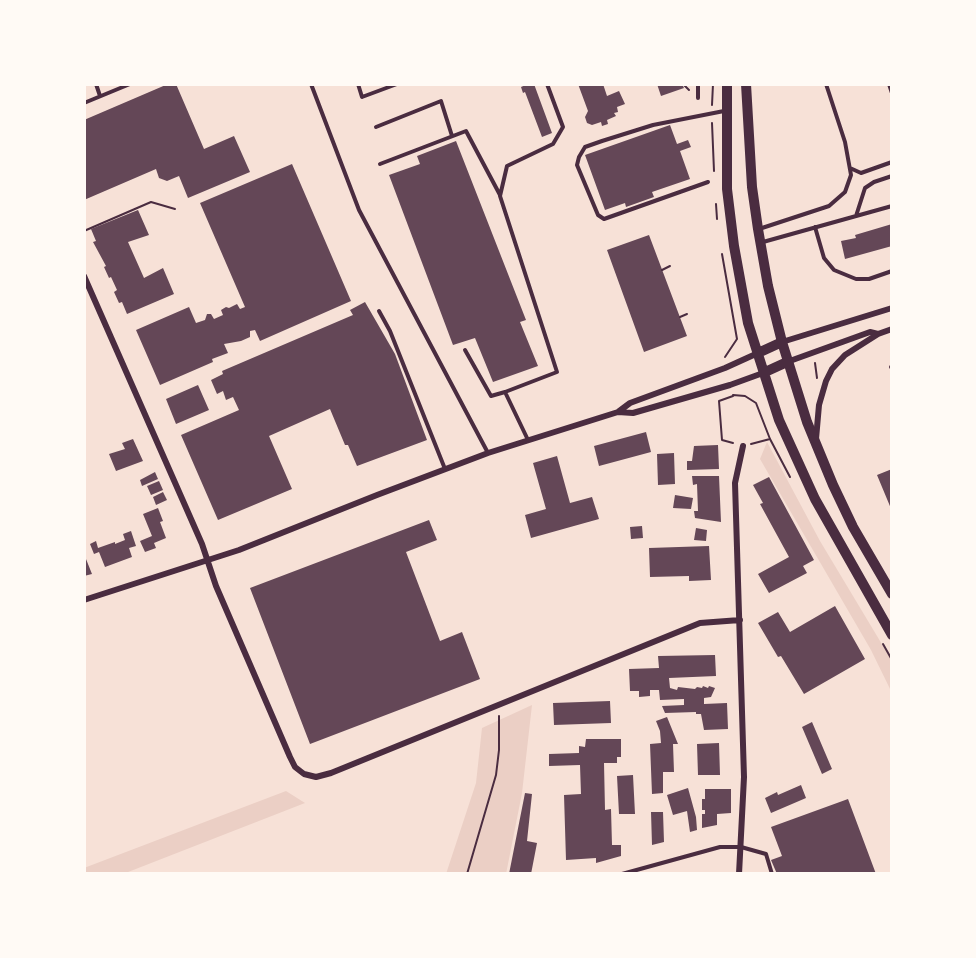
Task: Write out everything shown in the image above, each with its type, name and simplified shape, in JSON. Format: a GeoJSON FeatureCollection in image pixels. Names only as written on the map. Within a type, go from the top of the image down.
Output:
{"type":"FeatureCollection","features":[{"type":"Feature","properties":{"kind":"main road"},"geometry":{"type":"LineString","coordinates":[[727,84],[727,189],[734,246],[748,324],[779,420],[815,499],[892,635]]}},
{"type":"Feature","properties":{"kind":"main road"},"geometry":{"type":"LineString","coordinates":[[746,84],[751,166],[760,243],[787,362],[816,442],[854,527],[892,594]]}},
{"type":"Feature","properties":{"kind":"main road"},"geometry":{"type":"LineString","coordinates":[[758,353],[782,342]]}},
{"type":"Feature","properties":{"kind":"main road"},"geometry":{"type":"LineString","coordinates":[[763,373],[787,362]]}},
{"type":"Feature","properties":{"kind":"street"},"geometry":{"type":"LineString","coordinates":[[84,276],[290,757],[295,767],[304,774],[316,777],[331,773],[700,623],[740,620]]}},
{"type":"Feature","properties":{"kind":"street"},"geometry":{"type":"LineString","coordinates":[[782,342],[892,308]]}},
{"type":"Feature","properties":{"kind":"street"},"geometry":{"type":"LineString","coordinates":[[816,442],[819,405],[832,369],[845,355],[878,334],[892,329]]}},
{"type":"Feature","properties":{"kind":"street"},"geometry":{"type":"LineString","coordinates":[[787,362],[870,332],[878,334]]}},
{"type":"Feature","properties":{"kind":"street"},"geometry":{"type":"LineString","coordinates":[[84,600],[208,561],[488,453],[618,412],[630,403],[725,368],[758,353]]}},
{"type":"Feature","properties":{"kind":"street"},"geometry":{"type":"LineString","coordinates":[[618,412],[633,413],[763,373]]}},
{"type":"Feature","properties":{"kind":"street"},"geometry":{"type":"LineString","coordinates":[[739,874],[744,777],[735,483],[743,446]]}},
{"type":"Feature","properties":{"kind":"lane"},"geometry":{"type":"LineString","coordinates":[[96,84],[100,96]]}},
{"type":"Feature","properties":{"kind":"lane"},"geometry":{"type":"LineString","coordinates":[[84,103],[130,84]]}},
{"type":"Feature","properties":{"kind":"lane"},"geometry":{"type":"LineString","coordinates":[[311,84],[359,210],[488,453]]}},
{"type":"Feature","properties":{"kind":"lane"},"geometry":{"type":"LineString","coordinates":[[358,84],[362,97],[397,84]]}},
{"type":"Feature","properties":{"kind":"lane"},"geometry":{"type":"LineString","coordinates":[[501,196],[507,166],[553,144],[563,127],[547,84]]}},
{"type":"Feature","properties":{"kind":"lane"},"geometry":{"type":"LineString","coordinates":[[698,84],[698,98]]}},
{"type":"Feature","properties":{"kind":"lane"},"geometry":{"type":"LineString","coordinates":[[758,229],[829,206],[845,192],[851,175],[850,168],[845,142],[826,84]]}},
{"type":"Feature","properties":{"kind":"lane"},"geometry":{"type":"LineString","coordinates":[[890,84],[892,93]]}},
{"type":"Feature","properties":{"kind":"lane"},"geometry":{"type":"LineString","coordinates":[[376,127],[441,101],[452,136]]}},
{"type":"Feature","properties":{"kind":"lane"},"geometry":{"type":"LineString","coordinates":[[708,182],[604,219],[598,215],[577,165],[585,147],[653,125],[726,111]]}},
{"type":"Feature","properties":{"kind":"lane"},"geometry":{"type":"LineString","coordinates":[[380,164],[466,130],[501,196],[557,372],[491,396],[465,350]]}},
{"type":"Feature","properties":{"kind":"lane"},"geometry":{"type":"LineString","coordinates":[[850,168],[861,172],[892,162]]}},
{"type":"Feature","properties":{"kind":"lane"},"geometry":{"type":"LineString","coordinates":[[856,216],[865,188],[874,182],[892,176]]}},
{"type":"Feature","properties":{"kind":"lane"},"geometry":{"type":"LineString","coordinates":[[760,243],[892,206]]}},
{"type":"Feature","properties":{"kind":"lane"},"geometry":{"type":"LineString","coordinates":[[815,227],[824,258],[834,270],[856,279],[869,279],[892,271]]}},
{"type":"Feature","properties":{"kind":"lane"},"geometry":{"type":"LineString","coordinates":[[379,311],[390,331],[445,469]]}},
{"type":"Feature","properties":{"kind":"lane"},"geometry":{"type":"LineString","coordinates":[[505,392],[528,440]]}},
{"type":"Feature","properties":{"kind":"lane"},"geometry":{"type":"LineString","coordinates":[[622,874],[720,847],[741,847],[766,854],[772,874]]}},
{"type":"Feature","properties":{"kind":"path"},"geometry":{"type":"LineString","coordinates":[[84,231],[151,202],[175,209]]}},
{"type":"Feature","properties":{"kind":"path"},"geometry":{"type":"LineString","coordinates":[[662,270],[670,266]]}},
{"type":"Feature","properties":{"kind":"path"},"geometry":{"type":"LineString","coordinates":[[680,317],[687,314]]}},
{"type":"Feature","properties":{"kind":"path"},"geometry":{"type":"LineString","coordinates":[[733,396],[718,401],[722,440],[743,446],[770,438]]}},
{"type":"Feature","properties":{"kind":"path"},"geometry":{"type":"LineString","coordinates":[[467,874],[496,775],[499,718],[496,705]]}},
{"type":"Feature","properties":{"kind":"shaded area"},"geometry":{"type":"Polygon","coordinates":[[[767,442],[820,541],[892,661],[892,693],[871,650],[760,459],[767,442]]]}},
{"type":"Feature","properties":{"kind":"shaded area"},"geometry":{"type":"Polygon","coordinates":[[[532,705],[522,793],[506,874],[446,874],[476,783],[482,728],[532,705]]]}},
{"type":"Feature","properties":{"kind":"shaded area"},"geometry":{"type":"Polygon","coordinates":[[[286,791],[305,803],[123,874],[84,874],[84,868],[286,791]]]}},
{"type":"Feature","properties":{"kind":"building"},"geometry":{"type":"Polygon","coordinates":[[[168,84],[176,84],[204,149],[234,136],[250,172],[188,198],[179,176],[167,181],[159,178],[156,169],[84,200],[84,120],[168,84]]]}},
{"type":"Feature","properties":{"kind":"building"},"geometry":{"type":"Polygon","coordinates":[[[534,84],[552,133],[542,137],[521,87],[534,84]]]}},
{"type":"Feature","properties":{"kind":"building"},"geometry":{"type":"Polygon","coordinates":[[[578,84],[603,84],[607,96],[619,91],[625,104],[617,107],[618,112],[614,113],[616,116],[607,120],[608,124],[602,126],[601,122],[592,125],[587,123],[585,117],[588,111],[578,84]]]}},
{"type":"Feature","properties":{"kind":"building"},"geometry":{"type":"Polygon","coordinates":[[[657,84],[682,84],[684,88],[661,96],[657,84]]]}},
{"type":"Feature","properties":{"kind":"building"},"geometry":{"type":"Polygon","coordinates":[[[670,125],[677,144],[688,140],[691,147],[680,151],[690,179],[652,192],[654,197],[626,207],[625,203],[605,210],[585,155],[670,125]]]}},
{"type":"Feature","properties":{"kind":"building"},"geometry":{"type":"Polygon","coordinates":[[[456,141],[526,320],[520,322],[538,366],[493,382],[475,338],[453,345],[389,175],[420,164],[417,156],[456,141]]]}},
{"type":"Feature","properties":{"kind":"building"},"geometry":{"type":"Polygon","coordinates":[[[292,164],[351,301],[260,341],[255,330],[250,331],[250,337],[224,344],[228,353],[212,359],[213,362],[160,385],[136,330],[189,307],[196,323],[205,320],[207,314],[211,314],[214,319],[223,315],[221,310],[226,307],[237,304],[240,309],[245,307],[200,203],[292,164]]]}},
{"type":"Feature","properties":{"kind":"building"},"geometry":{"type":"Polygon","coordinates":[[[138,210],[149,235],[128,242],[144,278],[163,268],[174,294],[127,314],[122,302],[119,303],[114,292],[117,290],[93,242],[96,241],[91,229],[138,210]]]}},
{"type":"Feature","properties":{"kind":"building"},"geometry":{"type":"Polygon","coordinates":[[[892,224],[892,246],[845,259],[841,241],[856,238],[855,235],[892,224]]]}},
{"type":"Feature","properties":{"kind":"building"},"geometry":{"type":"Polygon","coordinates":[[[649,235],[687,336],[644,352],[607,250],[649,235]]]}},
{"type":"Feature","properties":{"kind":"building"},"geometry":{"type":"Polygon","coordinates":[[[365,302],[395,354],[427,440],[357,466],[348,445],[345,445],[330,409],[269,436],[292,489],[218,520],[181,435],[239,410],[233,397],[226,400],[223,391],[217,394],[211,380],[223,374],[222,371],[353,315],[350,310],[365,302]]]}},
{"type":"Feature","properties":{"kind":"building"},"geometry":{"type":"Polygon","coordinates":[[[198,385],[209,410],[176,424],[166,399],[198,385]]]}},
{"type":"Feature","properties":{"kind":"building"},"geometry":{"type":"Polygon","coordinates":[[[646,432],[651,452],[599,466],[594,446],[646,432]]]}},
{"type":"Feature","properties":{"kind":"building"},"geometry":{"type":"Polygon","coordinates":[[[133,439],[143,461],[116,471],[109,454],[125,449],[122,443],[133,439]]]}},
{"type":"Feature","properties":{"kind":"building"},"geometry":{"type":"Polygon","coordinates":[[[718,445],[719,469],[687,470],[687,461],[692,461],[694,446],[718,445]]]}},
{"type":"Feature","properties":{"kind":"building"},"geometry":{"type":"Polygon","coordinates":[[[674,453],[675,484],[658,485],[657,454],[674,453]]]}},
{"type":"Feature","properties":{"kind":"building"},"geometry":{"type":"Polygon","coordinates":[[[557,456],[570,503],[592,497],[599,519],[531,538],[525,515],[546,509],[533,463],[557,456]]]}},
{"type":"Feature","properties":{"kind":"building"},"geometry":{"type":"Polygon","coordinates":[[[892,469],[892,511],[877,475],[892,469]]]}},
{"type":"Feature","properties":{"kind":"building"},"geometry":{"type":"Polygon","coordinates":[[[155,472],[158,479],[142,486],[140,480],[155,472]]]}},
{"type":"Feature","properties":{"kind":"building"},"geometry":{"type":"Polygon","coordinates":[[[692,476],[719,476],[721,522],[695,518],[694,511],[698,511],[697,484],[693,485],[692,476]]]}},
{"type":"Feature","properties":{"kind":"building"},"geometry":{"type":"Polygon","coordinates":[[[769,477],[814,560],[803,566],[807,573],[769,593],[758,574],[789,557],[760,504],[763,503],[753,485],[769,477]]]}},
{"type":"Feature","properties":{"kind":"building"},"geometry":{"type":"Polygon","coordinates":[[[159,481],[163,490],[151,495],[147,486],[159,481]]]}},
{"type":"Feature","properties":{"kind":"building"},"geometry":{"type":"Polygon","coordinates":[[[163,492],[167,500],[156,505],[153,497],[163,492]]]}},
{"type":"Feature","properties":{"kind":"building"},"geometry":{"type":"Polygon","coordinates":[[[675,495],[693,498],[691,509],[673,508],[675,495]]]}},
{"type":"Feature","properties":{"kind":"building"},"geometry":{"type":"Polygon","coordinates":[[[158,508],[166,538],[154,543],[156,548],[145,552],[140,541],[152,536],[143,514],[158,508]]]}},
{"type":"Feature","properties":{"kind":"building"},"geometry":{"type":"Polygon","coordinates":[[[429,520],[437,540],[406,552],[440,641],[462,632],[480,679],[310,744],[250,588],[429,520]]]}},
{"type":"Feature","properties":{"kind":"building"},"geometry":{"type":"Polygon","coordinates":[[[642,526],[643,538],[631,539],[630,527],[642,526]]]}},
{"type":"Feature","properties":{"kind":"building"},"geometry":{"type":"Polygon","coordinates":[[[696,528],[707,530],[706,541],[694,540],[696,528]]]}},
{"type":"Feature","properties":{"kind":"building"},"geometry":{"type":"Polygon","coordinates":[[[131,531],[136,546],[129,548],[132,557],[105,567],[99,552],[94,554],[90,544],[96,541],[98,548],[115,542],[115,544],[125,540],[123,534],[131,531]]]}},
{"type":"Feature","properties":{"kind":"building"},"geometry":{"type":"Polygon","coordinates":[[[709,546],[711,580],[689,581],[689,576],[650,577],[649,548],[709,546]]]}},
{"type":"Feature","properties":{"kind":"building"},"geometry":{"type":"Polygon","coordinates":[[[84,554],[92,574],[84,576],[84,554]]]}},
{"type":"Feature","properties":{"kind":"building"},"geometry":{"type":"Polygon","coordinates":[[[835,606],[865,659],[804,694],[758,623],[778,612],[790,632],[835,606]]]}},
{"type":"Feature","properties":{"kind":"building"},"geometry":{"type":"Polygon","coordinates":[[[715,655],[716,676],[669,678],[670,688],[677,690],[678,687],[695,689],[709,686],[715,688],[711,697],[704,698],[704,704],[727,703],[728,729],[704,730],[701,714],[696,714],[696,712],[665,713],[662,706],[684,705],[684,699],[660,700],[659,690],[650,690],[650,696],[639,697],[639,691],[630,691],[629,669],[659,668],[658,656],[715,655]]]}},
{"type":"Feature","properties":{"kind":"building"},"geometry":{"type":"Polygon","coordinates":[[[610,701],[611,723],[554,725],[553,703],[610,701]]]}},
{"type":"Feature","properties":{"kind":"building"},"geometry":{"type":"Polygon","coordinates":[[[667,717],[678,744],[673,744],[674,772],[663,772],[663,793],[652,794],[650,744],[661,743],[656,721],[667,717]]]}},
{"type":"Feature","properties":{"kind":"building"},"geometry":{"type":"Polygon","coordinates":[[[812,722],[832,769],[822,774],[802,727],[812,722]]]}},
{"type":"Feature","properties":{"kind":"building"},"geometry":{"type":"Polygon","coordinates":[[[586,739],[621,739],[621,757],[617,757],[617,763],[604,763],[605,810],[611,809],[612,845],[621,845],[621,856],[596,863],[596,858],[566,860],[564,795],[581,794],[580,765],[549,766],[549,754],[579,753],[579,746],[585,747],[586,739]]]}},
{"type":"Feature","properties":{"kind":"building"},"geometry":{"type":"Polygon","coordinates":[[[719,743],[720,775],[698,775],[697,744],[719,743]]]}},
{"type":"Feature","properties":{"kind":"building"},"geometry":{"type":"Polygon","coordinates":[[[633,775],[635,814],[619,814],[617,776],[633,775]]]}},
{"type":"Feature","properties":{"kind":"building"},"geometry":{"type":"Polygon","coordinates":[[[801,785],[806,798],[771,813],[765,798],[801,785]]]}},
{"type":"Feature","properties":{"kind":"building"},"geometry":{"type":"Polygon","coordinates":[[[688,788],[697,830],[690,832],[687,811],[673,815],[667,795],[688,788]]]}},
{"type":"Feature","properties":{"kind":"building"},"geometry":{"type":"Polygon","coordinates":[[[705,789],[731,789],[731,813],[717,814],[717,825],[702,828],[702,814],[705,814],[705,810],[702,810],[702,799],[705,799],[705,789]]]}},
{"type":"Feature","properties":{"kind":"building"},"geometry":{"type":"Polygon","coordinates":[[[525,793],[532,794],[527,841],[537,843],[531,874],[509,874],[525,793]]]}},
{"type":"Feature","properties":{"kind":"building"},"geometry":{"type":"Polygon","coordinates":[[[848,799],[876,874],[777,874],[771,860],[782,856],[771,827],[848,799]]]}},
{"type":"Feature","properties":{"kind":"building"},"geometry":{"type":"Polygon","coordinates":[[[651,812],[663,812],[664,842],[652,845],[651,812]]]}}]}
